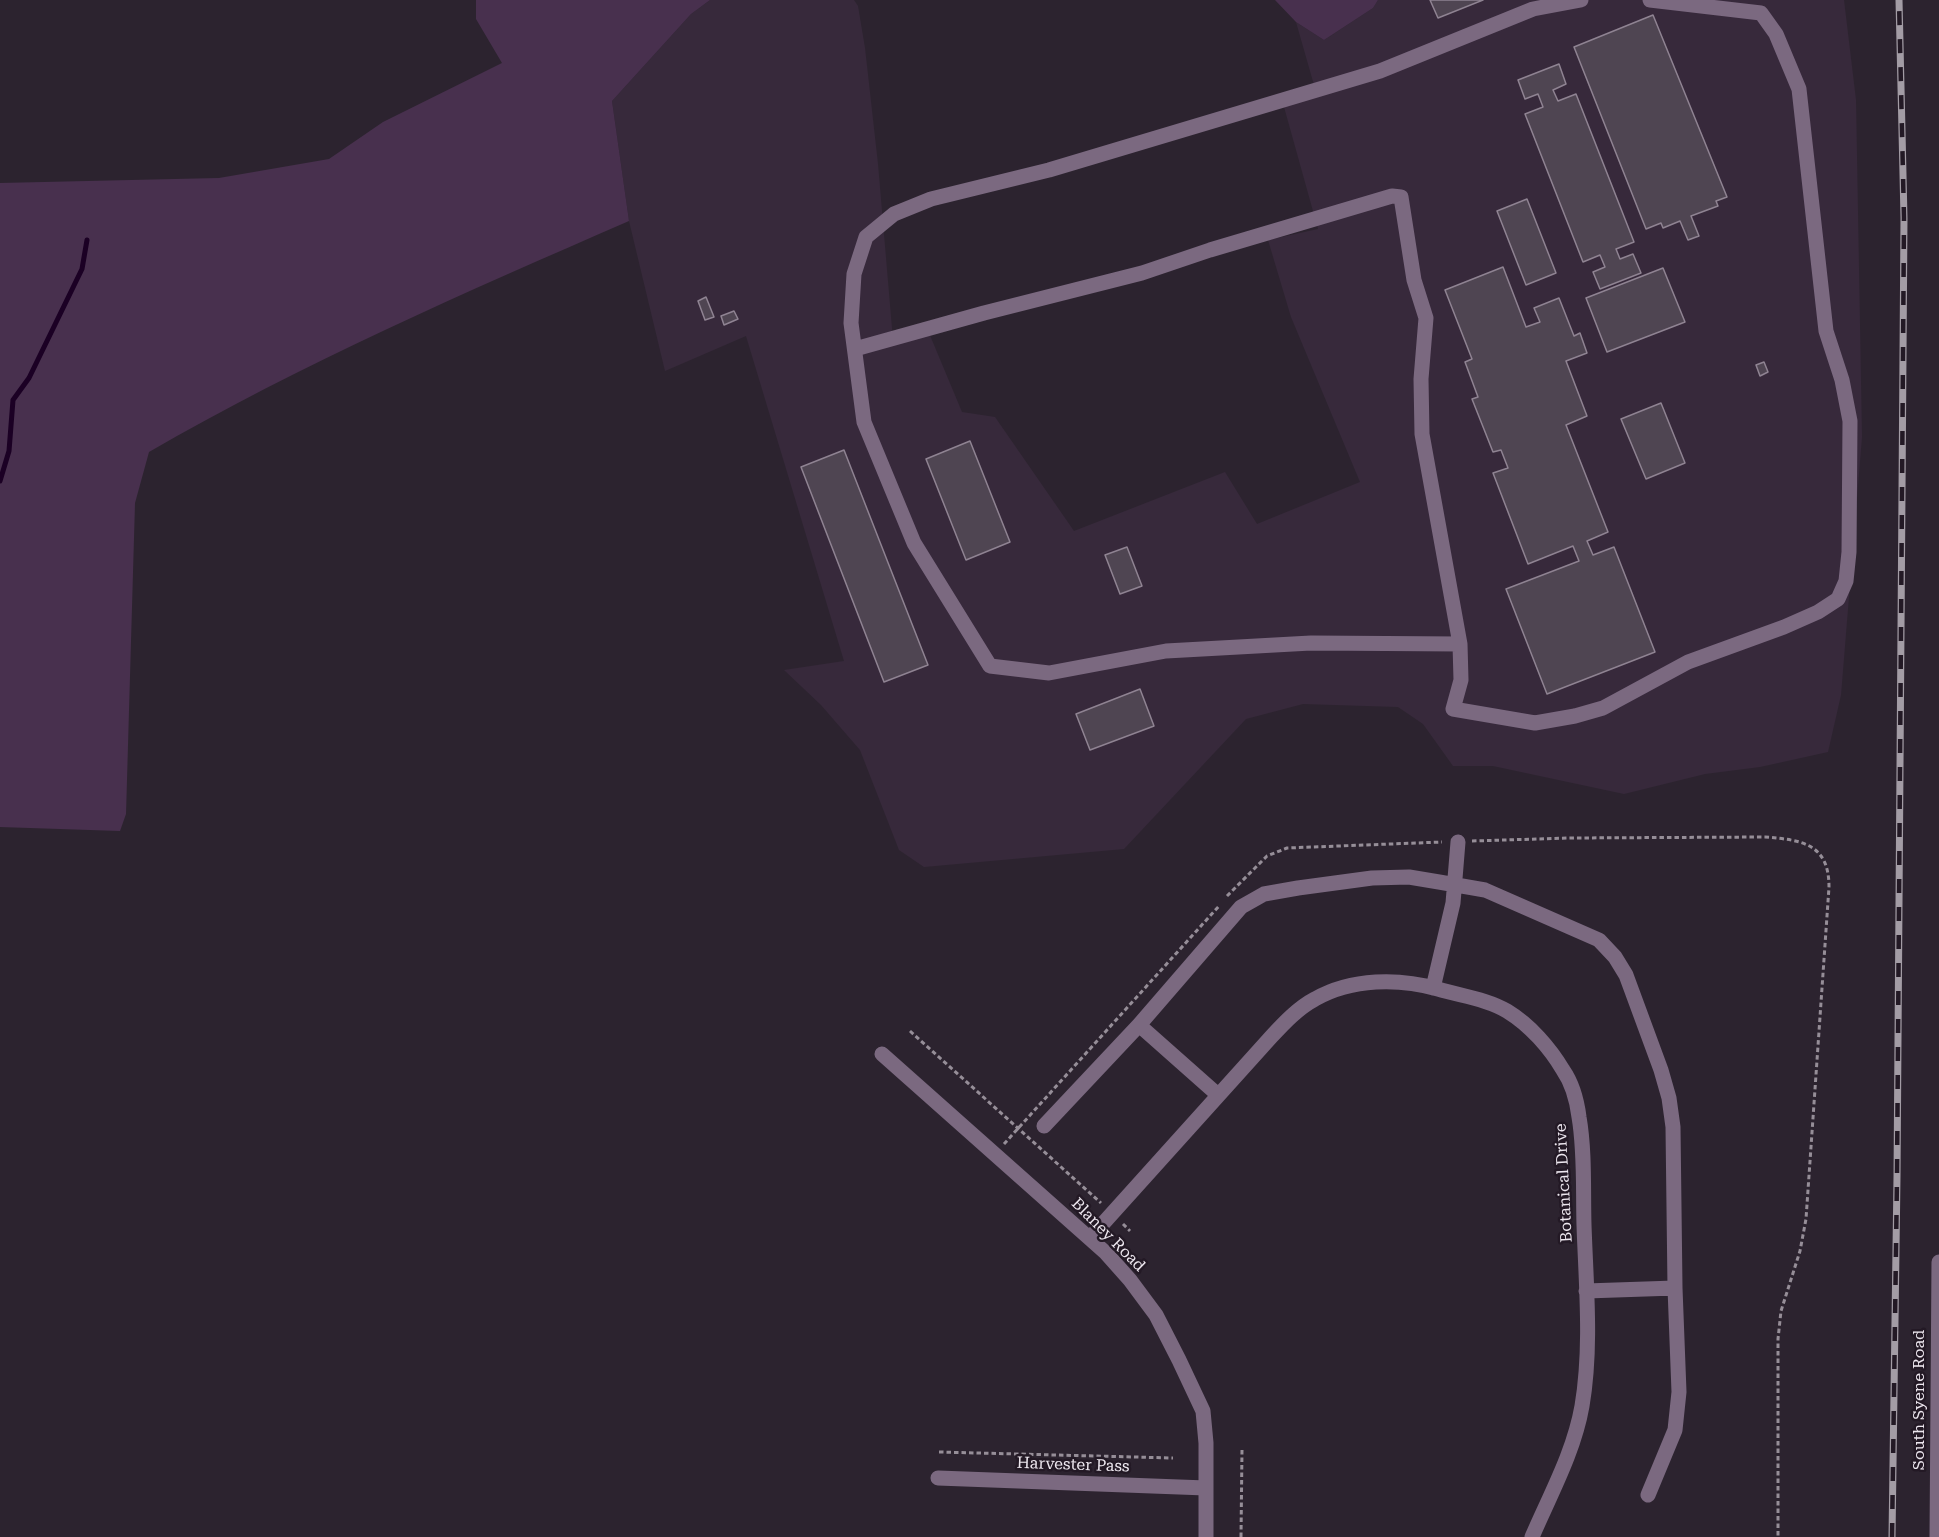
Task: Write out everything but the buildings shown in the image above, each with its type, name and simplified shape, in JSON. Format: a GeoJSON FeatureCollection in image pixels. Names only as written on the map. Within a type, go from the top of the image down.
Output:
{"type":"FeatureCollection","features":[{"type":"Feature","properties":{"kind":"street"},"geometry":{"type":"LineString","coordinates":[[1460,644],[1311,643],[1166,651],[1049,673],[990,666],[914,543],[864,422],[851,323],[854,274],[866,237],[894,214],[931,199],[1049,170],[1380,71],[1533,9],[1581,0]]}},
{"type":"Feature","properties":{"kind":"street"},"geometry":{"type":"LineString","coordinates":[[855,350],[984,313],[1142,273],[1210,250],[1392,196],[1401,197],[1414,280],[1426,318],[1421,379],[1422,434],[1460,644],[1461,680],[1453,709],[1535,723],[1603,708],[1688,662],[1818,612],[1838,599],[1846,581],[1849,552],[1850,421],[1842,380],[1826,331],[1799,89],[1776,34],[1761,13],[1650,0]]}},
{"type":"Feature","properties":{"kind":"street"},"geometry":{"type":"LineString","coordinates":[[1433,988],[1456,886],[1458,842]]}},
{"type":"Feature","properties":{"kind":"street"},"geometry":{"type":"LineString","coordinates":[[1044,1126],[1139,1025],[1241,907],[1264,894],[1371,878],[1409,877],[1485,890],[1599,940],[1615,957],[1626,975],[1661,1070],[1669,1098],[1672,1127],[1679,1392],[1675,1430],[1648,1495]]}},
{"type":"Feature","properties":{"kind":"street","name":"Botanical Drive"},"geometry":{"type":"LineString","coordinates":[[1090,1238],[1270,1036],[1293,1014],[1315,999],[1340,987],[1366,982],[1396,982],[1433,988],[1483,1001],[1507,1011],[1530,1029],[1564,1071],[1574,1094],[1581,1132],[1587,1347],[1582,1406],[1574,1438],[1532,1537]]}},
{"type":"Feature","properties":{"kind":"street"},"geometry":{"type":"LineString","coordinates":[[1139,1025],[1218,1095]]}},
{"type":"Feature","properties":{"kind":"street","name":"Blaney Road"},"geometry":{"type":"LineString","coordinates":[[882,1054],[1090,1238],[1130,1280],[1156,1315],[1203,1411],[1206,1443],[1206,1537]]}},
{"type":"Feature","properties":{"kind":"street","name":"South Syene Road"},"geometry":{"type":"LineString","coordinates":[[1937,1537],[1939,1262]]}},
{"type":"Feature","properties":{"kind":"street"},"geometry":{"type":"LineString","coordinates":[[1586,1291],[1675,1288]]}},
{"type":"Feature","properties":{"kind":"street","name":"Harvester Pass"},"geometry":{"type":"LineString","coordinates":[[938,1478],[1206,1488]]}},
{"type":"Feature","properties":{"kind":"path"},"geometry":{"type":"LineString","coordinates":[[1475,841],[1765,837],[1787,839],[1808,845],[1823,857],[1828,868],[1828,899],[1806,1219],[1800,1251],[1781,1311],[1778,1339],[1778,1537]]}},
{"type":"Feature","properties":{"kind":"path"},"geometry":{"type":"LineString","coordinates":[[910,1031],[1102,1204]]}},
{"type":"Feature","properties":{"kind":"path"},"geometry":{"type":"LineString","coordinates":[[995,1154],[1018,1128]]}},
{"type":"Feature","properties":{"kind":"path"},"geometry":{"type":"LineString","coordinates":[[1241,1537],[1242,1450]]}},
{"type":"Feature","properties":{"kind":"path"},"geometry":{"type":"LineString","coordinates":[[939,1452],[1173,1458]]}},
{"type":"Feature","properties":{"kind":"shaded area"},"geometry":{"type":"Polygon","coordinates":[[[476,0],[710,0],[691,14],[612,101],[629,221],[386,330],[266,388],[149,452],[135,503],[126,814],[120,831],[0,827],[0,183],[219,178],[329,159],[383,122],[502,63],[476,19],[476,0]]]}},
{"type":"Feature","properties":{"kind":"shaded area"},"geometry":{"type":"Polygon","coordinates":[[[710,0],[854,0],[858,6],[865,48],[878,164],[893,340],[929,333],[962,412],[995,417],[1074,531],[1225,472],[1257,524],[1360,482],[1291,317],[1268,240],[1318,229],[1281,96],[1316,92],[1296,22],[1324,40],[1373,8],[1378,0],[1844,0],[1856,100],[1862,437],[1841,695],[1828,752],[1760,767],[1705,774],[1624,794],[1493,766],[1453,766],[1423,724],[1398,707],[1303,704],[1246,719],[1124,849],[924,867],[899,850],[860,750],[821,705],[784,670],[844,661],[746,336],[665,371],[629,221],[612,101],[691,14],[710,0]]]}},
{"type":"Feature","properties":{"kind":"shaded area"},"geometry":{"type":"Polygon","coordinates":[[[1275,0],[1378,0],[1373,8],[1324,40],[1296,22],[1275,0]]]}},
{"type":"Feature","properties":{"kind":"waterway"},"geometry":{"type":"LineString","coordinates":[[0,481],[9,451],[13,400],[29,378],[82,269],[87,240]]}},
{"type":"Feature","properties":{"kind":"railway"},"geometry":{"type":"LineString","coordinates":[[1892,1537],[1904,218],[1899,0]]}}]}
